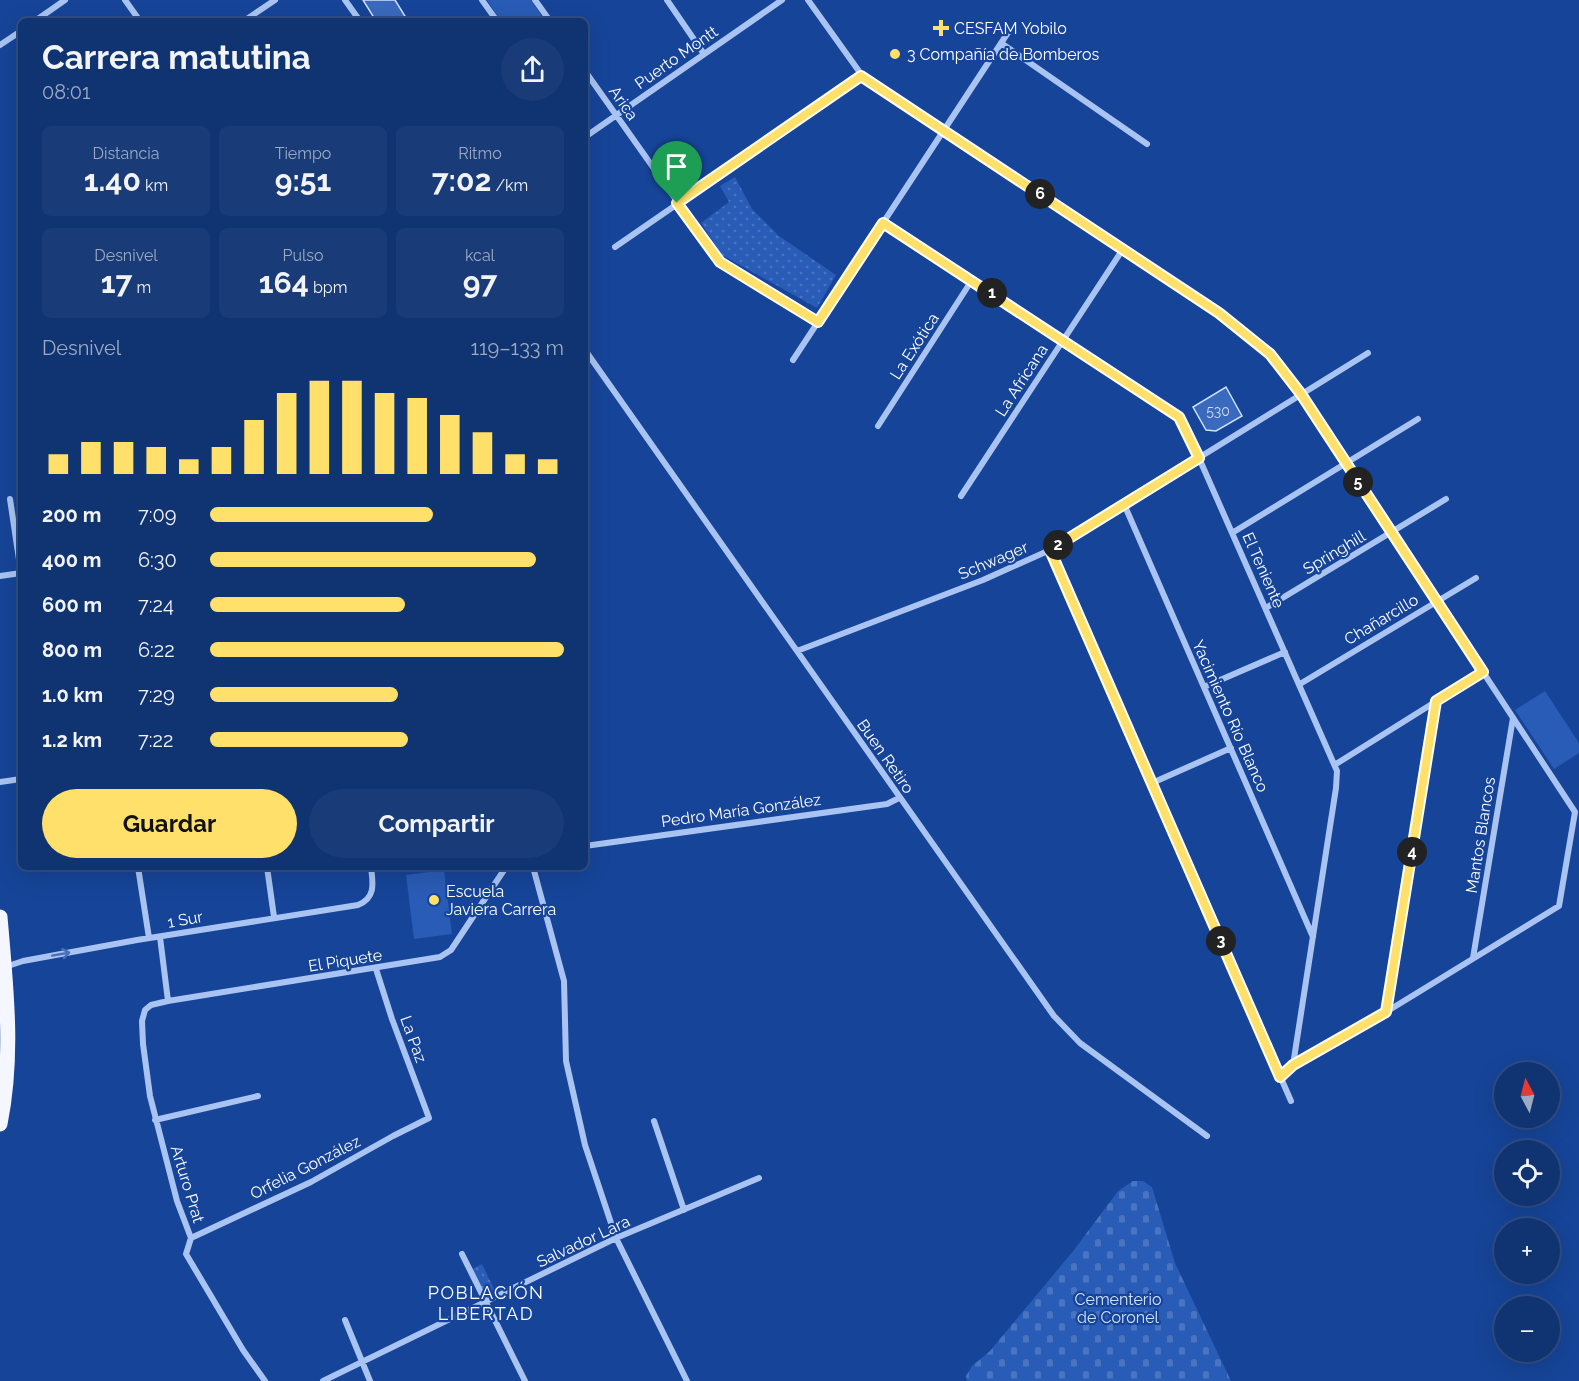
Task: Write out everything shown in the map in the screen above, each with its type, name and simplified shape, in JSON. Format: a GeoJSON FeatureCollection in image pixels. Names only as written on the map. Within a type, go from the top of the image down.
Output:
{"type":"FeatureCollection","features":[{"type":"Feature","properties":{"kind":"main road"},"geometry":{"type":"LineString","coordinates":[[0,917],[9,1061],[0,1124]]}},
{"type":"Feature","properties":{"kind":"street"},"geometry":{"type":"LineString","coordinates":[[39,18],[65,0]]}},
{"type":"Feature","properties":{"kind":"street"},"geometry":{"type":"LineString","coordinates":[[125,0],[138,18]]}},
{"type":"Feature","properties":{"kind":"street"},"geometry":{"type":"LineString","coordinates":[[248,18],[275,0]]}},
{"type":"Feature","properties":{"kind":"street"},"geometry":{"type":"LineString","coordinates":[[345,0],[358,18]]}},
{"type":"Feature","properties":{"kind":"street"},"geometry":{"type":"LineString","coordinates":[[482,0],[495,18]]}},
{"type":"Feature","properties":{"kind":"street"},"geometry":{"type":"LineString","coordinates":[[535,0],[548,18]]}},
{"type":"Feature","properties":{"kind":"street"},"geometry":{"type":"LineString","coordinates":[[667,0],[704,54]]}},
{"type":"Feature","properties":{"kind":"street","name":"Puerto Montt"},"geometry":{"type":"LineString","coordinates":[[588,135],[782,0]]}},
{"type":"Feature","properties":{"kind":"street"},"geometry":{"type":"LineString","coordinates":[[808,0],[861,76],[1219,313],[1270,354],[1301,394],[1347,463],[1575,812],[1559,906],[1386,1012],[1293,1065],[1280,1077]]}},
{"type":"Feature","properties":{"kind":"street"},"geometry":{"type":"LineString","coordinates":[[793,360],[1009,31]]}},
{"type":"Feature","properties":{"kind":"street"},"geometry":{"type":"LineString","coordinates":[[0,45],[18,33]]}},
{"type":"Feature","properties":{"kind":"street"},"geometry":{"type":"LineString","coordinates":[[1001,43],[1147,144]]}},
{"type":"Feature","properties":{"kind":"street","name":"Arica"},"geometry":{"type":"LineString","coordinates":[[588,75],[720,262],[818,322]]}},
{"type":"Feature","properties":{"kind":"street"},"geometry":{"type":"LineString","coordinates":[[615,246],[861,76]]}},
{"type":"Feature","properties":{"kind":"street","name":"El Teniente"},"geometry":{"type":"LineString","coordinates":[[883,223],[1173,412],[1184,424],[1336,764],[1338,778],[1293,1065]]}},
{"type":"Feature","properties":{"kind":"street","name":"La Africana"},"geometry":{"type":"LineString","coordinates":[[961,495],[1123,249]]}},
{"type":"Feature","properties":{"kind":"street","name":"La Exótica"},"geometry":{"type":"LineString","coordinates":[[878,426],[972,280]]}},
{"type":"Feature","properties":{"kind":"street","name":"Schwager"},"geometry":{"type":"LineString","coordinates":[[797,651],[983,580],[1050,550],[1368,353]]}},
{"type":"Feature","properties":{"kind":"street","name":"Buen Retiro"},"geometry":{"type":"LineString","coordinates":[[588,354],[1020,969],[1067,1031],[1207,1136]]}},
{"type":"Feature","properties":{"kind":"street"},"geometry":{"type":"LineString","coordinates":[[1232,533],[1418,419]]}},
{"type":"Feature","properties":{"kind":"street"},"geometry":{"type":"LineString","coordinates":[[10,499],[18,553]]}},
{"type":"Feature","properties":{"kind":"street","name":"Springhill"},"geometry":{"type":"LineString","coordinates":[[1266,608],[1446,499]]}},
{"type":"Feature","properties":{"kind":"street","name":"Yacimiento Río Blanco"},"geometry":{"type":"LineString","coordinates":[[1124,504],[1313,938]]}},
{"type":"Feature","properties":{"kind":"street"},"geometry":{"type":"LineString","coordinates":[[1050,550],[1291,1101]]}},
{"type":"Feature","properties":{"kind":"street"},"geometry":{"type":"LineString","coordinates":[[0,576],[18,573]]}},
{"type":"Feature","properties":{"kind":"street","name":"Chañarcillo"},"geometry":{"type":"LineString","coordinates":[[1300,684],[1476,578]]}},
{"type":"Feature","properties":{"kind":"street"},"geometry":{"type":"LineString","coordinates":[[1204,687],[1285,651]]}},
{"type":"Feature","properties":{"kind":"street"},"geometry":{"type":"LineString","coordinates":[[1336,764],[1483,672]]}},
{"type":"Feature","properties":{"kind":"street"},"geometry":{"type":"LineString","coordinates":[[1386,1012],[1436,701]]}},
{"type":"Feature","properties":{"kind":"street","name":"Mantos Blancos"},"geometry":{"type":"LineString","coordinates":[[1473,958],[1513,718]]}},
{"type":"Feature","properties":{"kind":"street"},"geometry":{"type":"LineString","coordinates":[[1152,783],[1230,748]]}},
{"type":"Feature","properties":{"kind":"street"},"geometry":{"type":"LineString","coordinates":[[0,782],[18,779]]}},
{"type":"Feature","properties":{"kind":"street","name":"Pedro María González"},"geometry":{"type":"LineString","coordinates":[[588,846],[887,804],[899,798]]}},
{"type":"Feature","properties":{"kind":"street"},"geometry":{"type":"LineString","coordinates":[[138,870],[149,938]]}},
{"type":"Feature","properties":{"kind":"street"},"geometry":{"type":"LineString","coordinates":[[267,870],[274,917]]}},
{"type":"Feature","properties":{"kind":"street","name":"1 Sur"},"geometry":{"type":"LineString","coordinates":[[2,968],[23,961],[160,936],[358,905],[369,898],[373,888],[371,870]]}},
{"type":"Feature","properties":{"kind":"street","name":"El Piquete"},"geometry":{"type":"LineString","coordinates":[[145,1010],[151,1005],[168,1001],[376,969],[447,954],[504,870]]}},
{"type":"Feature","properties":{"kind":"street"},"geometry":{"type":"LineString","coordinates":[[534,870],[564,981],[567,1011],[566,1061],[575,1106],[593,1171],[616,1239],[687,1381]]}},
{"type":"Feature","properties":{"kind":"street"},"geometry":{"type":"LineString","coordinates":[[160,936],[168,1001]]}},
{"type":"Feature","properties":{"kind":"street","name":"La Paz"},"geometry":{"type":"LineString","coordinates":[[376,969],[429,1118]]}},
{"type":"Feature","properties":{"kind":"street","name":"Arturo Prat"},"geometry":{"type":"LineString","coordinates":[[145,1010],[142,1022],[144,1052],[155,1120],[177,1201],[191,1238],[186,1254],[243,1350],[265,1381]]}},
{"type":"Feature","properties":{"kind":"street"},"geometry":{"type":"LineString","coordinates":[[155,1120],[258,1096]]}},
{"type":"Feature","properties":{"kind":"street","name":"Orfelia González"},"geometry":{"type":"LineString","coordinates":[[191,1238],[311,1182],[429,1118]]}},
{"type":"Feature","properties":{"kind":"street"},"geometry":{"type":"LineString","coordinates":[[654,1121],[684,1210]]}},
{"type":"Feature","properties":{"kind":"street","name":"Salvador Lara"},"geometry":{"type":"LineString","coordinates":[[323,1381],[616,1239],[759,1178]]}},
{"type":"Feature","properties":{"kind":"street"},"geometry":{"type":"LineString","coordinates":[[462,1254],[525,1381]]}},
{"type":"Feature","properties":{"kind":"street"},"geometry":{"type":"LineString","coordinates":[[345,1320],[370,1381]]}},
{"type":"Feature","properties":{"kind":"green space"},"geometry":{"type":"Polygon","coordinates":[[[487,0],[531,0],[543,18],[499,18],[487,0]]]}},
{"type":"Feature","properties":{"kind":"green space"},"geometry":{"type":"Polygon","coordinates":[[[735,177],[752,209],[779,236],[836,275],[817,308],[722,255],[701,223],[729,202],[720,186],[735,177]]]}},
{"type":"Feature","properties":{"kind":"green space"},"geometry":{"type":"Polygon","coordinates":[[[1545,691],[1579,743],[1579,753],[1554,769],[1515,710],[1545,691]]]}},
{"type":"Feature","properties":{"kind":"green space"},"geometry":{"type":"Polygon","coordinates":[[[444,870],[452,934],[414,939],[406,875],[444,870]]]}},
{"type":"Feature","properties":{"kind":"green space","name":"Cementerio de Coronel"},"geometry":{"type":"Polygon","coordinates":[[[1133,1181],[1143,1181],[1152,1187],[1175,1263],[1231,1381],[967,1381],[966,1376],[972,1366],[990,1351],[1074,1250],[1118,1191],[1133,1181]]]}},
{"type":"Feature","properties":{"kind":"green space"},"geometry":{"type":"Polygon","coordinates":[[[482,1264],[495,1291],[485,1296],[472,1269],[482,1264]]]}},
{"type":"Feature","properties":{"kind":"building"},"geometry":{"type":"Polygon","coordinates":[[[363,0],[395,0],[406,18],[374,18],[363,0]]]}},
{"type":"Feature","properties":{"kind":"building"},"geometry":{"type":"Polygon","coordinates":[[[1226,387],[1242,416],[1216,431],[1206,430],[1193,407],[1226,387]]]}},
{"type":"Feature","properties":{"kind":"place","name":"CESFAM Yobilo"},"geometry":{"type":"Point","coordinates":[941,28]}},
{"type":"Feature","properties":{"kind":"place","name":"3 Compañía de Bomberos"},"geometry":{"type":"Point","coordinates":[895,54]}},
{"type":"Feature","properties":{"kind":"place","name":"Escuela Javiera Carrera"},"geometry":{"type":"Point","coordinates":[434,900]}},
{"type":"Feature","properties":{"kind":"district","name":"POBLACIÓN LIBERTAD"},"geometry":{"type":"Point","coordinates":[486,1303]}},
{"type":"Feature","properties":{"kind":"route"},"geometry":{"type":"LineString","coordinates":[[861,76],[1219,313],[1270,354],[1301,394],[1483,672],[1436,701],[1386,1012],[1293,1065],[1280,1077],[1050,550],[1199,458],[1179,417],[883,223],[818,322],[720,262],[677,203],[861,76]]}}]}
